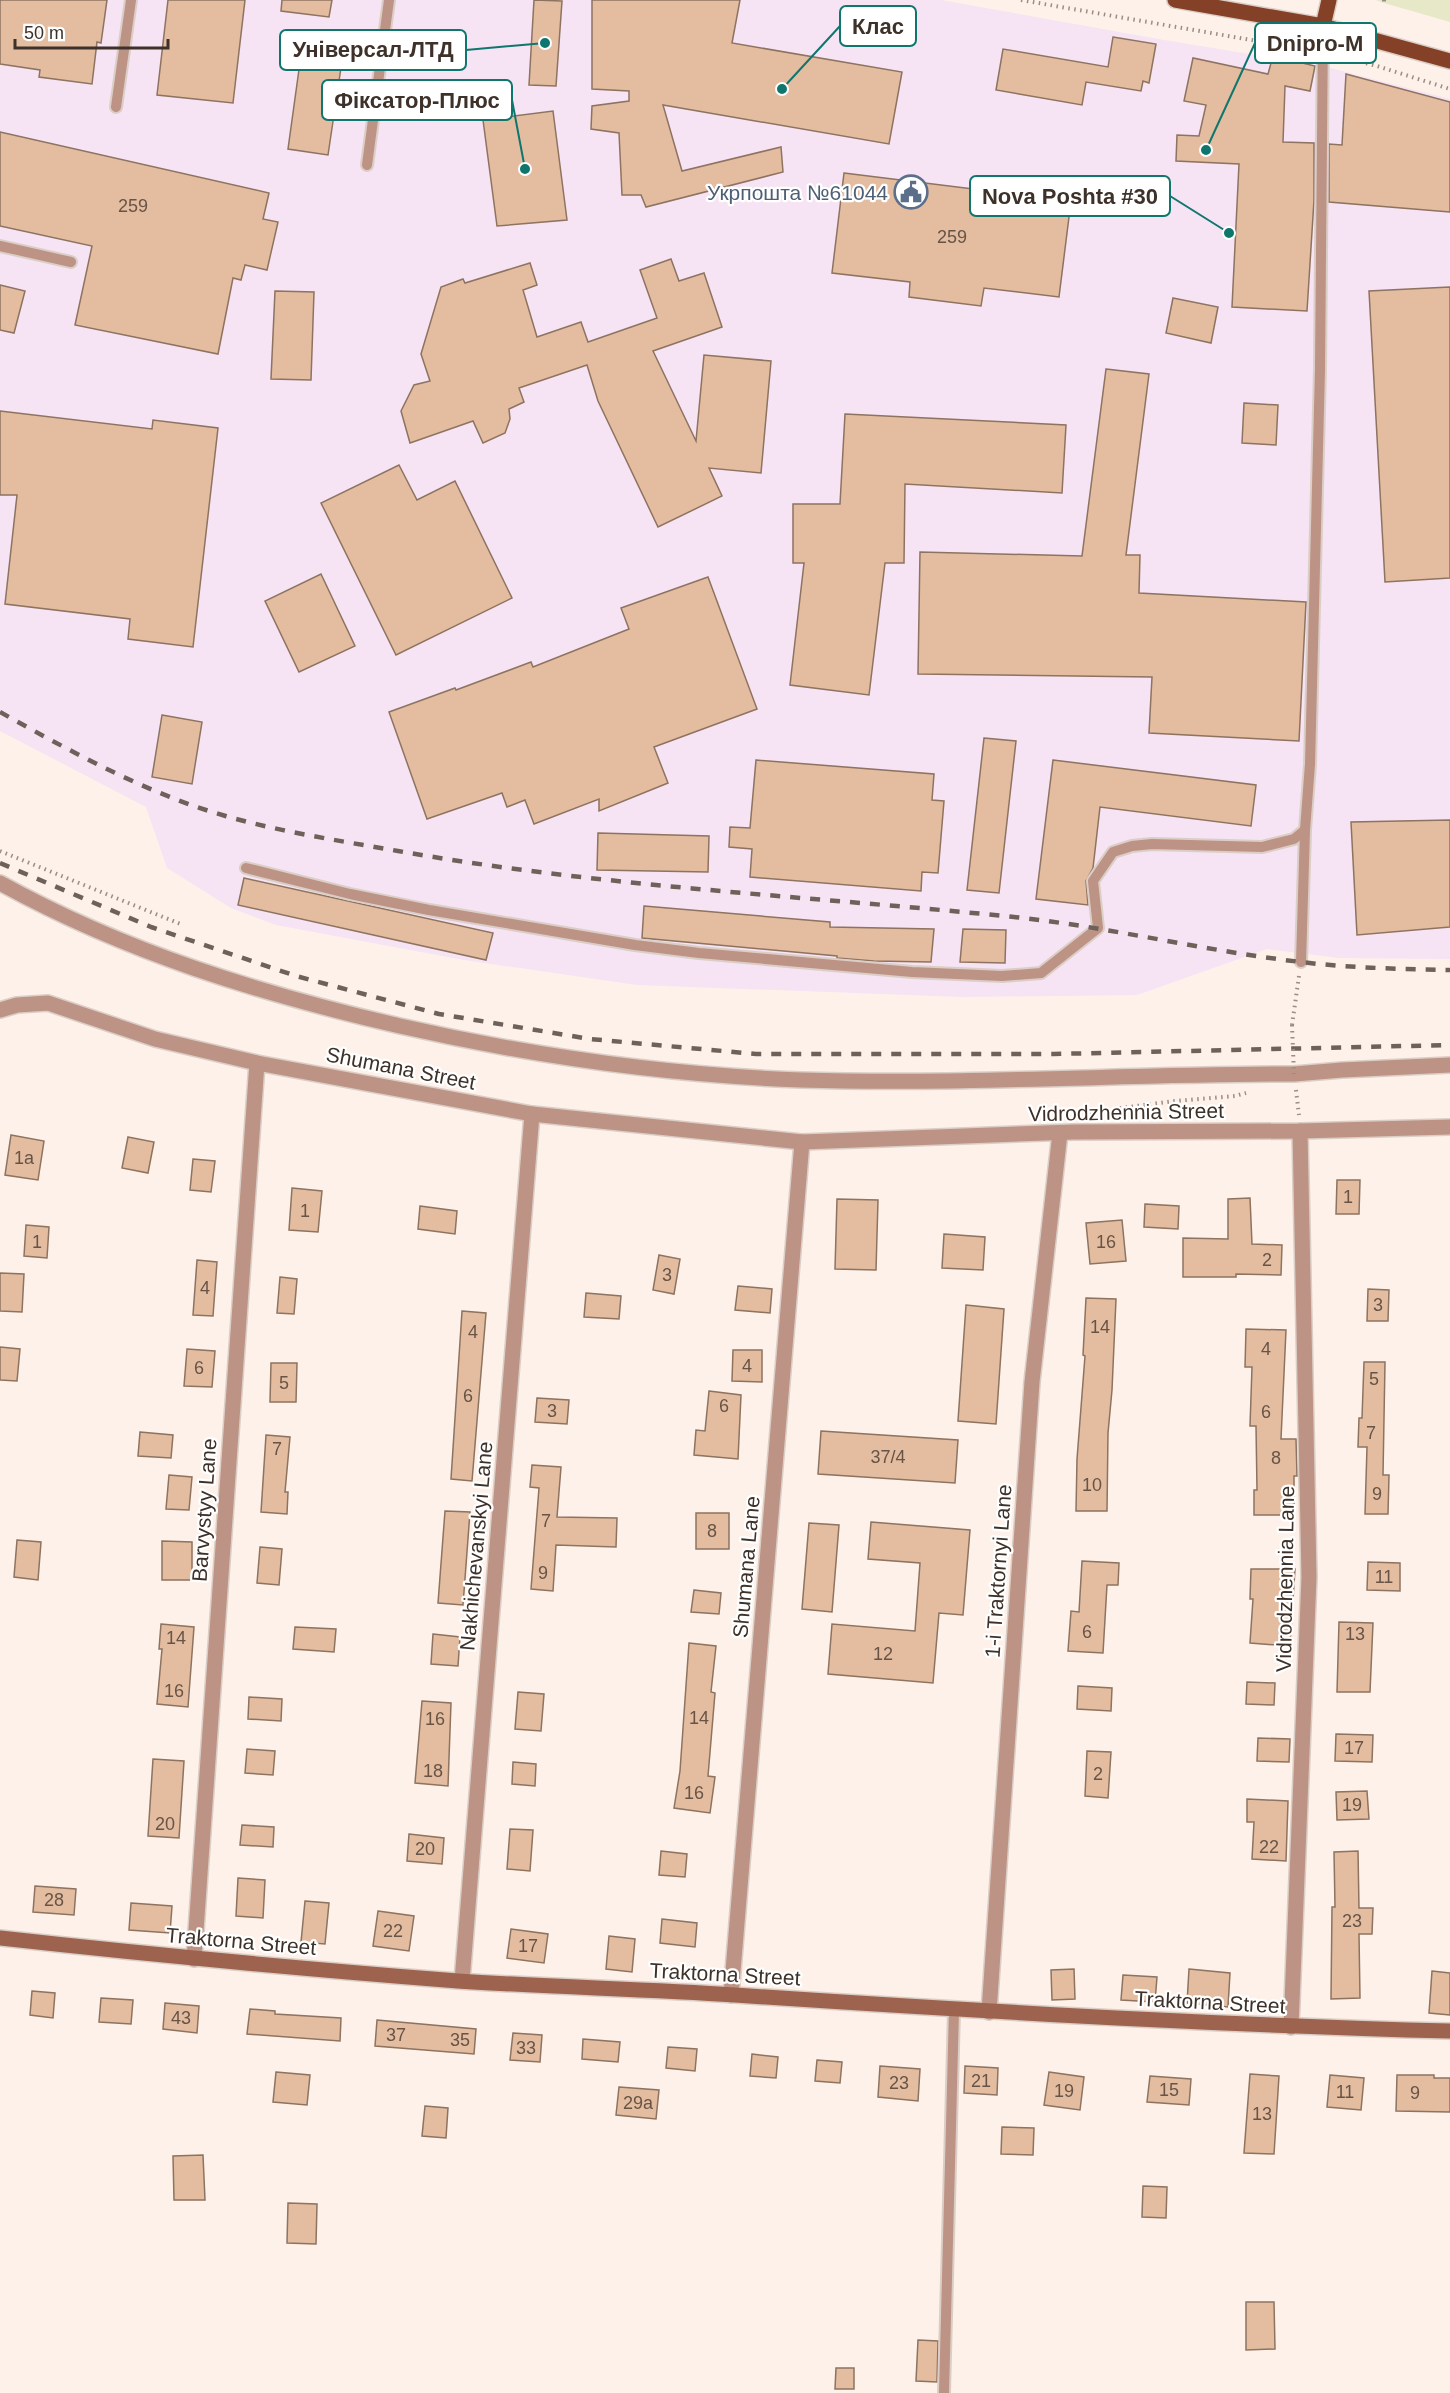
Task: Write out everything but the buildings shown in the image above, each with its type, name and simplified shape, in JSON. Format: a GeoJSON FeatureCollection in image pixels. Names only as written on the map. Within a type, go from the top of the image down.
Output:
{"type":"FeatureCollection","features":[{"type":"Feature","properties":{"kind":"main road"},"geometry":{"type":"LineString","coordinates":[[1175,0],[1323,26],[1450,62]]}},
{"type":"Feature","properties":{"kind":"main road"},"geometry":{"type":"LineString","coordinates":[[1323,26],[1329,0]]}},
{"type":"Feature","properties":{"kind":"street"},"geometry":{"type":"LineString","coordinates":[[0,883],[53,912],[91,929],[223,979],[273,995],[371,1019],[552,1057],[643,1069],[746,1078],[922,1080],[1289,1076],[1342,1070],[1450,1065]]}},
{"type":"Feature","properties":{"kind":"street","name":"Shumana Street"},"geometry":{"type":"LineString","coordinates":[[0,1010],[17,1005],[48,1003],[155,1039],[257,1063],[532,1114],[802,1142]]}},
{"type":"Feature","properties":{"kind":"street","name":"Barvystyy Lane"},"geometry":{"type":"LineString","coordinates":[[194,1959],[257,1063]]}},
{"type":"Feature","properties":{"kind":"street","name":"Nakhichevanskyi Lane"},"geometry":{"type":"LineString","coordinates":[[462,1981],[532,1114]]}},
{"type":"Feature","properties":{"kind":"street","name":"Vidrodzhennia Street"},"geometry":{"type":"LineString","coordinates":[[802,1142],[1067,1133],[1450,1127]]}},
{"type":"Feature","properties":{"kind":"street","name":"Vidrodzhennia Lane"},"geometry":{"type":"LineString","coordinates":[[1291,2027],[1309,1577],[1300,1131]]}},
{"type":"Feature","properties":{"kind":"street","name":"1-i Traktornyi Lane"},"geometry":{"type":"LineString","coordinates":[[989,2012],[1032,1382],[1067,1133]]}},
{"type":"Feature","properties":{"kind":"street","name":"Shumana Lane"},"geometry":{"type":"LineString","coordinates":[[731,1995],[802,1142]]}},
{"type":"Feature","properties":{"kind":"street","name":"Traktorna Street"},"geometry":{"type":"LineString","coordinates":[[0,1938],[194,1959],[462,1981],[731,1995],[989,2012],[1291,2027],[1450,2031]]}},
{"type":"Feature","properties":{"kind":"lane"},"geometry":{"type":"LineString","coordinates":[[116,107],[131,0]]}},
{"type":"Feature","properties":{"kind":"lane"},"geometry":{"type":"LineString","coordinates":[[367,165],[389,0]]}},
{"type":"Feature","properties":{"kind":"lane"},"geometry":{"type":"LineString","coordinates":[[1301,962],[1305,830],[1310,764],[1323,26]]}},
{"type":"Feature","properties":{"kind":"lane"},"geometry":{"type":"LineString","coordinates":[[0,246],[71,262]]}},
{"type":"Feature","properties":{"kind":"lane"},"geometry":{"type":"LineString","coordinates":[[246,868],[418,908],[634,945],[699,954],[912,972],[1002,976],[1041,973],[1098,928],[1093,881],[1113,852],[1132,846],[1152,844],[1262,847],[1294,838],[1305,830]]}},
{"type":"Feature","properties":{"kind":"lane"},"geometry":{"type":"LineString","coordinates":[[944,2393],[954,2010]]}},
{"type":"Feature","properties":{"kind":"path"},"geometry":{"type":"LineString","coordinates":[[1021,0],[1054,3],[1324,53],[1450,88]]}},
{"type":"Feature","properties":{"kind":"path"},"geometry":{"type":"LineString","coordinates":[[0,851],[183,925]]}},
{"type":"Feature","properties":{"kind":"path"},"geometry":{"type":"LineString","coordinates":[[1300,1131],[1289,1076],[1292,1025],[1301,962]]}},
{"type":"Feature","properties":{"kind":"path"},"geometry":{"type":"LineString","coordinates":[[1067,1133],[1082,1114],[1175,1101],[1235,1096],[1255,1089]]}},
{"type":"Feature","properties":{"kind":"shaded area"},"geometry":{"type":"Polygon","coordinates":[[[0,0],[941,0],[1323,66],[1450,99],[1450,959],[1339,958],[1267,949],[1137,995],[963,997],[637,985],[464,960],[276,925],[231,908],[167,868],[146,807],[0,731],[0,0]]]}},
{"type":"Feature","properties":{"kind":"green space"},"geometry":{"type":"Polygon","coordinates":[[[1376,0],[1450,0],[1450,22],[1384,3],[1376,0]]]}},
{"type":"Feature","properties":{"kind":"railway"},"geometry":{"type":"LineString","coordinates":[[0,712],[71,751],[169,797],[219,814],[295,833],[551,874],[1050,921],[1301,962],[1394,969],[1450,970]]}},
{"type":"Feature","properties":{"kind":"railway"},"geometry":{"type":"LineString","coordinates":[[0,863],[151,927],[296,976],[439,1014],[590,1039],[756,1054],[1054,1054],[1450,1045]]}},
{"type":"Feature","properties":{"kind":"place","name":"Універсал-ЛТД"},"geometry":{"type":"Point","coordinates":[545,43]}},
{"type":"Feature","properties":{"kind":"place","name":"Клас"},"geometry":{"type":"Point","coordinates":[782,89]}},
{"type":"Feature","properties":{"kind":"place","name":"Dnipro-M"},"geometry":{"type":"Point","coordinates":[1206,150]}},
{"type":"Feature","properties":{"kind":"place","name":"Фіксатор-Плюс"},"geometry":{"type":"Point","coordinates":[525,169]}},
{"type":"Feature","properties":{"kind":"place","name":"Укрпошта №61044"},"geometry":{"type":"Point","coordinates":[911,192]}},
{"type":"Feature","properties":{"kind":"place","name":"Nova Poshta #30"},"geometry":{"type":"Point","coordinates":[1229,233]}}]}
